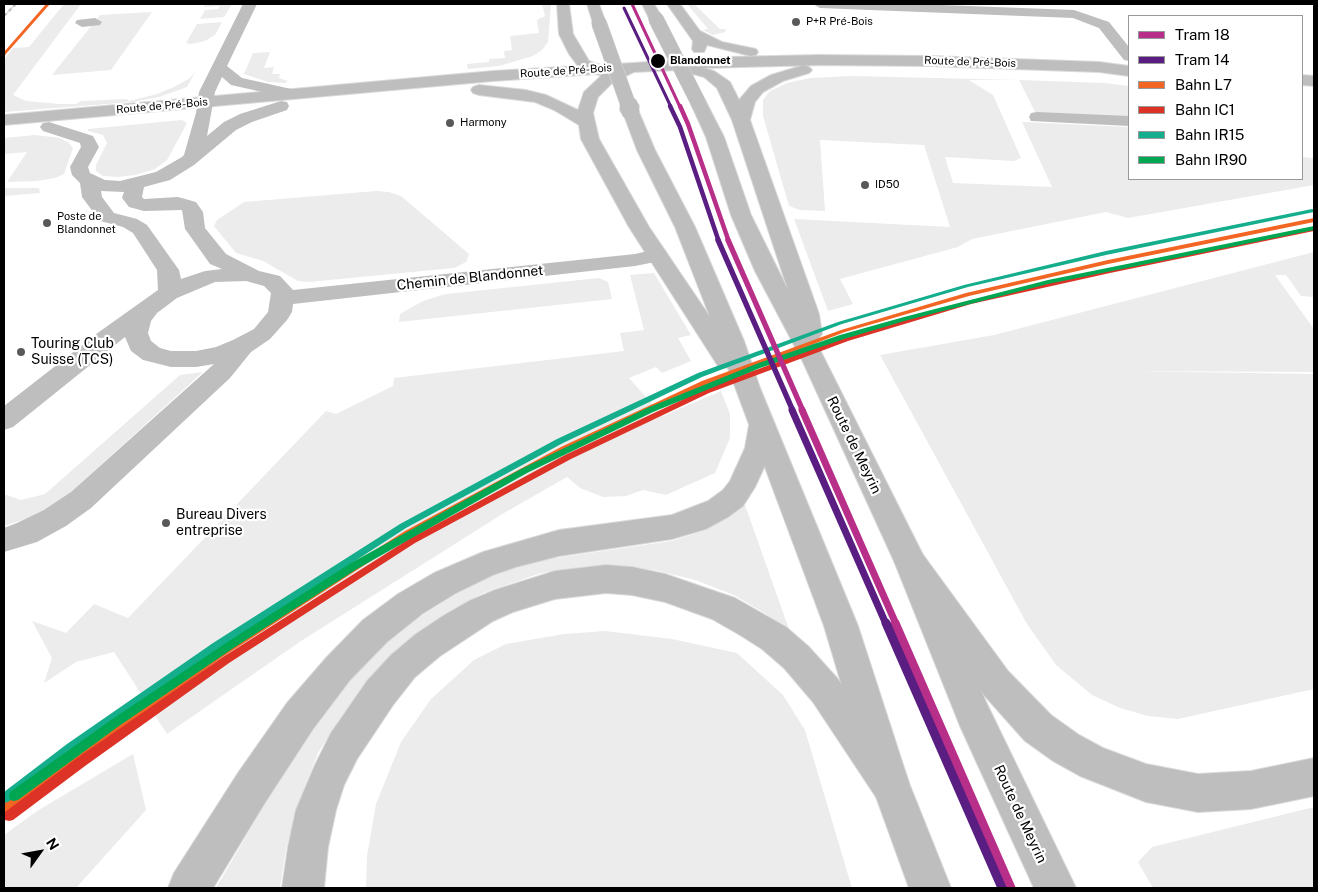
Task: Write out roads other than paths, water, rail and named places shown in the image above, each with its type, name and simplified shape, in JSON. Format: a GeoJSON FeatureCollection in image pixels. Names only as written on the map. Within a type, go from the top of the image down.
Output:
{"type":"FeatureCollection","features":[{"type":"Feature","properties":{"kind":"main road"},"geometry":{"type":"LineString","coordinates":[[193,156],[207,92],[250,4]]}},
{"type":"Feature","properties":{"kind":"main road"},"geometry":{"type":"LineString","coordinates":[[563,4],[562,40],[580,59],[594,69],[612,77],[590,95],[585,113],[586,122],[597,154],[657,255],[747,388]]}},
{"type":"Feature","properties":{"kind":"main road"},"geometry":{"type":"LineString","coordinates":[[593,4],[630,110],[646,150],[684,227],[732,341],[747,388],[841,626],[890,782],[930,888]]}},
{"type":"Feature","properties":{"kind":"main road","name":"Route de Meyrin"},"geometry":{"type":"LineString","coordinates":[[648,4],[715,137],[745,223],[910,561],[973,714],[1055,888]]}},
{"type":"Feature","properties":{"kind":"main road"},"geometry":{"type":"LineString","coordinates":[[673,4],[700,41],[700,46],[688,66],[709,74],[724,85],[741,120],[807,314],[814,362]]}},
{"type":"Feature","properties":{"kind":"main road"},"geometry":{"type":"LineString","coordinates":[[820,4],[1074,14],[1104,25],[1128,56]]}},
{"type":"Feature","properties":{"kind":"main road"},"geometry":{"type":"LineString","coordinates":[[695,34],[728,48],[820,60]]}},
{"type":"Feature","properties":{"kind":"main road"},"geometry":{"type":"LineString","coordinates":[[493,76],[542,59]]}},
{"type":"Feature","properties":{"kind":"main road","name":"Route de Pré-Bois"},"geometry":{"type":"LineString","coordinates":[[4,120],[205,108],[282,106],[612,77],[688,66],[820,60],[965,62],[1099,68],[1128,73]]}},
{"type":"Feature","properties":{"kind":"main road"},"geometry":{"type":"LineString","coordinates":[[220,68],[237,82],[294,94]]}},
{"type":"Feature","properties":{"kind":"main road","name":"Route de Pré-Bois"},"geometry":{"type":"LineString","coordinates":[[4,131],[205,108],[294,94],[594,69],[709,74],[804,70],[934,70],[1104,77],[1128,73]]}},
{"type":"Feature","properties":{"kind":"main road"},"geometry":{"type":"LineString","coordinates":[[741,120],[747,101],[757,89],[777,78],[804,70]]}},
{"type":"Feature","properties":{"kind":"main road"},"geometry":{"type":"LineString","coordinates":[[467,90],[540,98],[565,108],[586,122]]}},
{"type":"Feature","properties":{"kind":"main road"},"geometry":{"type":"LineString","coordinates":[[49,127],[87,140],[90,147],[79,167],[81,175],[89,181],[102,186],[135,184],[163,176],[182,166],[221,132],[237,122],[282,106]]}},
{"type":"Feature","properties":{"kind":"main road"},"geometry":{"type":"LineString","coordinates":[[1037,117],[1128,121]]}},
{"type":"Feature","properties":{"kind":"main road"},"geometry":{"type":"LineString","coordinates":[[89,181],[92,197],[107,217],[130,223],[140,229],[168,270],[170,279],[169,292]]}},
{"type":"Feature","properties":{"kind":"main road"},"geometry":{"type":"LineString","coordinates":[[135,184],[132,198],[136,203],[144,205],[178,203],[189,206],[195,229],[218,259],[267,279],[278,286],[282,291],[283,298],[280,312],[262,334],[242,346],[221,354],[196,359],[171,360],[152,354],[140,345],[136,337],[140,320],[149,308]]}},
{"type":"Feature","properties":{"kind":"main road","name":"Chemin de Blandonnet"},"geometry":{"type":"LineString","coordinates":[[283,298],[635,260],[657,255]]}},
{"type":"Feature","properties":{"kind":"main road"},"geometry":{"type":"LineString","coordinates":[[4,420],[107,338],[169,292],[213,276],[255,275]]}},
{"type":"Feature","properties":{"kind":"main road"},"geometry":{"type":"LineString","coordinates":[[4,540],[26,533],[55,518],[81,500],[221,372],[242,346]]}},
{"type":"Feature","properties":{"kind":"main road"},"geometry":{"type":"LineString","coordinates":[[189,888],[252,787],[300,716],[338,669],[375,631],[410,604],[483,564],[559,543],[672,527],[695,520],[718,509],[733,498],[741,487],[759,448],[762,425]]}},
{"type":"Feature","properties":{"kind":"main road"},"geometry":{"type":"LineString","coordinates":[[910,561],[996,683],[1038,728],[1066,748],[1094,763],[1146,783],[1198,793],[1251,790],[1314,778]]}},
{"type":"Feature","properties":{"kind":"main road"},"geometry":{"type":"LineString","coordinates":[[303,888],[308,846],[316,810],[328,778],[344,746],[380,693],[403,666],[428,645],[455,627],[481,611],[506,600],[555,585],[606,579],[657,586],[723,608],[752,624],[774,638],[796,657],[825,690],[890,782]]}},
{"type":"Feature","properties":{"kind":"railway"},"geometry":{"type":"LineString","coordinates":[[4,16],[16,4]]}},
{"type":"Feature","properties":{"kind":"tram line","name":"18"},"geometry":{"type":"LineString","coordinates":[[632,4],[688,124],[727,238],[1011,888]]}},
{"type":"Feature","properties":{"kind":"tram line","name":"14"},"geometry":{"type":"LineString","coordinates":[[624,8],[680,127],[719,242],[1002,888]]}},
{"type":"Feature","properties":{"kind":"rail line","name":"L7"},"geometry":{"type":"LineString","coordinates":[[4,54],[48,4]]}},
{"type":"Feature","properties":{"kind":"rail line","name":"IR15"},"geometry":{"type":"LineString","coordinates":[[4,798],[71,748],[216,646],[403,526],[560,441],[700,375],[840,323],[966,286],[1106,253],[1312,211]]}},
{"type":"Feature","properties":{"kind":"rail line","name":"L7"},"geometry":{"type":"LineString","coordinates":[[4,809],[76,755],[221,653],[408,533],[564,449],[704,383],[843,331],[968,294],[1108,262],[1314,220]]}},
{"type":"Feature","properties":{"kind":"rail line","name":"IR90"},"geometry":{"type":"LineString","coordinates":[[14,796],[115,723],[232,644],[354,566],[524,471],[650,410],[758,366],[842,337],[906,318],[1048,282],[1314,228]]}},
{"type":"Feature","properties":{"kind":"rail line","name":"IC1"},"geometry":{"type":"LineString","coordinates":[[9,816],[81,762],[226,660],[412,541],[568,457],[707,391],[846,339],[970,302],[1314,229]]}},
{"type":"Feature","properties":{"kind":"place","name":"P+R Pré-Bois"},"geometry":{"type":"Point","coordinates":[796,22]}},
{"type":"Feature","properties":{"kind":"place","name":"Blandonnet"},"geometry":{"type":"Point","coordinates":[658,61]}},
{"type":"Feature","properties":{"kind":"place","name":"Harmony"},"geometry":{"type":"Point","coordinates":[450,123]}},
{"type":"Feature","properties":{"kind":"place","name":"ID50"},"geometry":{"type":"Point","coordinates":[865,185]}},
{"type":"Feature","properties":{"kind":"place","name":"Poste de Blandonnet"},"geometry":{"type":"Point","coordinates":[47,223]}},
{"type":"Feature","properties":{"kind":"place","name":"Touring Club Suisse (TCS)"},"geometry":{"type":"Point","coordinates":[21,352]}},
{"type":"Feature","properties":{"kind":"place","name":"Bureau Divers entreprise"},"geometry":{"type":"Point","coordinates":[166,523]}}]}
